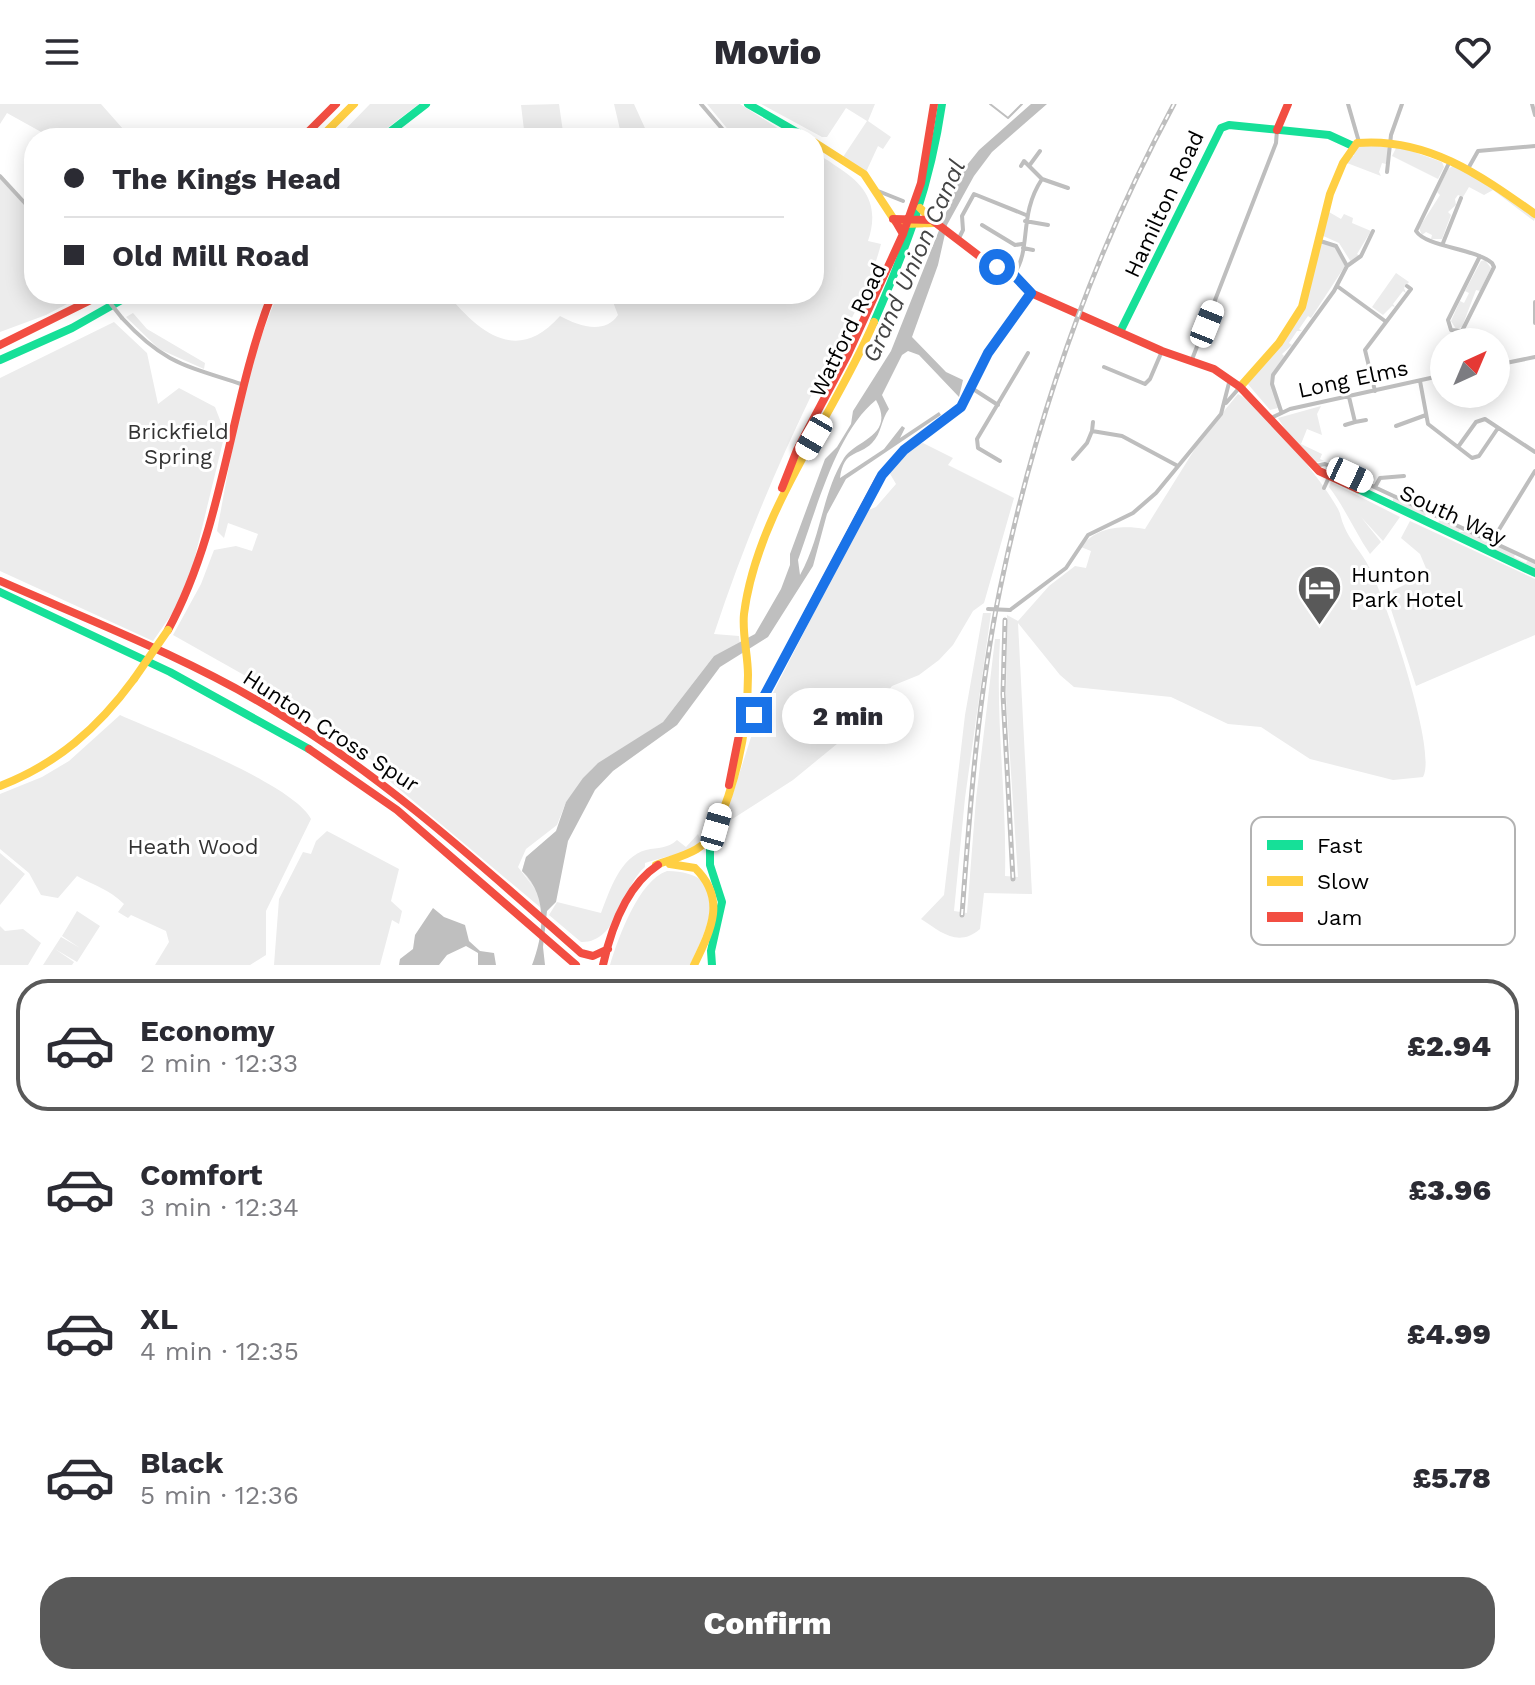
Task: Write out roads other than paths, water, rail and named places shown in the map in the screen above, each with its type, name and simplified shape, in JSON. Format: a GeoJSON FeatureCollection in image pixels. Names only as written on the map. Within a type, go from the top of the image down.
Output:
{"type":"FeatureCollection","features":[{"type":"Feature","properties":{"kind":"main road"},"geometry":{"type":"LineString","coordinates":[[312,128],[336,104]]}},
{"type":"Feature","properties":{"kind":"main road"},"geometry":{"type":"LineString","coordinates":[[330,128],[354,104]]}},
{"type":"Feature","properties":{"kind":"main road"},"geometry":{"type":"LineString","coordinates":[[395,128],[426,104]]}},
{"type":"Feature","properties":{"kind":"main road"},"geometry":{"type":"LineString","coordinates":[[748,104],[789,128]]}},
{"type":"Feature","properties":{"kind":"main road","name":"Watford Road"},"geometry":{"type":"LineString","coordinates":[[780,498],[858,359],[910,225],[921,183],[934,104]]}},
{"type":"Feature","properties":{"kind":"main road","name":"Watford Road"},"geometry":{"type":"LineString","coordinates":[[709,847],[744,742],[743,723],[747,702],[746,602],[785,477],[920,208],[934,158],[942,104]]}},
{"type":"Feature","properties":{"kind":"main road"},"geometry":{"type":"LineString","coordinates":[[1277,130],[1288,104]]}},
{"type":"Feature","properties":{"kind":"main road","name":"Hamilton Road"},"geometry":{"type":"LineString","coordinates":[[1120,332],[1219,130],[1226,125],[1329,135],[1356,143],[1391,142],[1469,167],[1535,214]]}},
{"type":"Feature","properties":{"kind":"main road"},"geometry":{"type":"LineString","coordinates":[[1240,387],[1280,342],[1301,309],[1312,281],[1317,240],[1356,143]]}},
{"type":"Feature","properties":{"kind":"main road"},"geometry":{"type":"LineString","coordinates":[[824,148],[866,175],[894,221],[910,225],[935,222]]}},
{"type":"Feature","properties":{"kind":"main road"},"geometry":{"type":"LineString","coordinates":[[920,208],[983,259],[1014,275],[1031,293],[1230,379],[1271,418],[1311,465]]}},
{"type":"Feature","properties":{"kind":"main road"},"geometry":{"type":"LineString","coordinates":[[743,723],[754,715],[836,556],[887,467],[913,442],[961,407],[998,339],[1031,293]]}},
{"type":"Feature","properties":{"kind":"main road"},"geometry":{"type":"LineString","coordinates":[[0,345],[83,304]]}},
{"type":"Feature","properties":{"kind":"main road"},"geometry":{"type":"LineString","coordinates":[[0,360],[72,328],[114,304]]}},
{"type":"Feature","properties":{"kind":"main road"},"geometry":{"type":"LineString","coordinates":[[0,786],[37,771],[81,741],[105,719],[168,630],[190,592],[204,560],[241,384],[269,304]]}},
{"type":"Feature","properties":{"kind":"main road","name":"South Way"},"geometry":{"type":"LineString","coordinates":[[1311,465],[1329,477],[1535,573]]}},
{"type":"Feature","properties":{"kind":"main road","name":"Hunton Cross Spur"},"geometry":{"type":"LineString","coordinates":[[0,581],[171,656],[285,718],[420,812],[582,954],[593,956],[608,949]]}},
{"type":"Feature","properties":{"kind":"main road","name":"Hunton Cross Spur"},"geometry":{"type":"LineString","coordinates":[[0,592],[199,685],[281,730],[410,821],[576,965]]}},
{"type":"Feature","properties":{"kind":"main road"},"geometry":{"type":"LineString","coordinates":[[603,965],[634,886],[656,865],[690,856],[709,847]]}},
{"type":"Feature","properties":{"kind":"main road"},"geometry":{"type":"LineString","coordinates":[[694,965],[716,910],[709,847]]}},
{"type":"Feature","properties":{"kind":"main road"},"geometry":{"type":"LineString","coordinates":[[709,847],[710,865],[722,902],[710,965]]}},
{"type":"Feature","properties":{"kind":"main road"},"geometry":{"type":"LineString","coordinates":[[656,865],[691,866],[712,888]]}},
{"type":"Feature","properties":{"kind":"main road"},"geometry":{"type":"LineString","coordinates":[[710,930],[710,965]]}},
{"type":"Feature","properties":{"kind":"street"},"geometry":{"type":"LineString","coordinates":[[701,104],[721,128]]}},
{"type":"Feature","properties":{"kind":"street"},"geometry":{"type":"LineString","coordinates":[[1348,104],[1356,143]]}},
{"type":"Feature","properties":{"kind":"street"},"geometry":{"type":"LineString","coordinates":[[1387,172],[1391,142],[1402,104]]}},
{"type":"Feature","properties":{"kind":"street"},"geometry":{"type":"LineString","coordinates":[[1532,104],[1535,115]]}},
{"type":"Feature","properties":{"kind":"street"},"geometry":{"type":"LineString","coordinates":[[1191,362],[1276,143],[1277,130]]}},
{"type":"Feature","properties":{"kind":"street"},"geometry":{"type":"LineString","coordinates":[[1469,167],[1478,151],[1535,146]]}},
{"type":"Feature","properties":{"kind":"street"},"geometry":{"type":"LineString","coordinates":[[1040,151],[1025,164],[1042,179],[1068,188]]}},
{"type":"Feature","properties":{"kind":"street"},"geometry":{"type":"LineString","coordinates":[[1450,161],[1416,231],[1423,238],[1489,259],[1494,267],[1464,328]]}},
{"type":"Feature","properties":{"kind":"street"},"geometry":{"type":"LineString","coordinates":[[0,176],[24,202]]}},
{"type":"Feature","properties":{"kind":"street"},"geometry":{"type":"LineString","coordinates":[[1014,275],[1022,262],[1032,193],[1042,179]]}},
{"type":"Feature","properties":{"kind":"street"},"geometry":{"type":"LineString","coordinates":[[878,191],[903,201]]}},
{"type":"Feature","properties":{"kind":"street"},"geometry":{"type":"LineString","coordinates":[[958,240],[963,230],[962,216],[974,194],[1048,225]]}},
{"type":"Feature","properties":{"kind":"street"},"geometry":{"type":"LineString","coordinates":[[1443,243],[1461,198]]}},
{"type":"Feature","properties":{"kind":"street"},"geometry":{"type":"LineString","coordinates":[[982,225],[1015,245],[1033,250]]}},
{"type":"Feature","properties":{"kind":"street"},"geometry":{"type":"LineString","coordinates":[[1281,411],[1272,384],[1273,375],[1337,286],[1347,266],[1361,256],[1372,239],[1373,231]]}},
{"type":"Feature","properties":{"kind":"street"},"geometry":{"type":"LineString","coordinates":[[1317,240],[1336,246],[1347,266]]}},
{"type":"Feature","properties":{"kind":"street"},"geometry":{"type":"LineString","coordinates":[[1450,328],[1448,320],[1480,256]]}},
{"type":"Feature","properties":{"kind":"street"},"geometry":{"type":"LineString","coordinates":[[1337,286],[1385,321]]}},
{"type":"Feature","properties":{"kind":"street"},"geometry":{"type":"LineString","coordinates":[[1375,391],[1365,350],[1411,289],[1407,286]]}},
{"type":"Feature","properties":{"kind":"street"},"geometry":{"type":"LineString","coordinates":[[1535,302],[1535,323]]}},
{"type":"Feature","properties":{"kind":"street"},"geometry":{"type":"LineString","coordinates":[[111,304],[142,341],[170,361],[241,384]]}},
{"type":"Feature","properties":{"kind":"street"},"geometry":{"type":"LineString","coordinates":[[1104,367],[1145,384],[1162,351]]}},
{"type":"Feature","properties":{"kind":"street"},"geometry":{"type":"LineString","coordinates":[[1000,461],[980,450],[976,442],[1028,353]]}},
{"type":"Feature","properties":{"kind":"street"},"geometry":{"type":"LineString","coordinates":[[1510,362],[1535,357]]}},
{"type":"Feature","properties":{"kind":"street","name":"Long Elms"},"geometry":{"type":"LineString","coordinates":[[1271,418],[1281,411],[1430,378]]}},
{"type":"Feature","properties":{"kind":"street"},"geometry":{"type":"LineString","coordinates":[[988,609],[1010,610],[1066,568],[1088,535],[1141,508],[1163,486],[1176,465],[1221,414],[1230,379]]}},
{"type":"Feature","properties":{"kind":"street"},"geometry":{"type":"LineString","coordinates":[[1420,381],[1426,415],[1432,429],[1472,458],[1477,457],[1498,428]]}},
{"type":"Feature","properties":{"kind":"street"},"geometry":{"type":"LineString","coordinates":[[970,387],[999,405]]}},
{"type":"Feature","properties":{"kind":"street"},"geometry":{"type":"LineString","coordinates":[[1226,403],[1240,387]]}},
{"type":"Feature","properties":{"kind":"street"},"geometry":{"type":"LineString","coordinates":[[1349,397],[1355,422]]}},
{"type":"Feature","properties":{"kind":"street"},"geometry":{"type":"LineString","coordinates":[[1400,424],[1426,415]]}},
{"type":"Feature","properties":{"kind":"street"},"geometry":{"type":"LineString","coordinates":[[1458,448],[1478,419],[1485,419],[1535,452]]}},
{"type":"Feature","properties":{"kind":"street"},"geometry":{"type":"LineString","coordinates":[[1345,425],[1366,420]]}},
{"type":"Feature","properties":{"kind":"street"},"geometry":{"type":"LineString","coordinates":[[1073,459],[1087,443],[1093,422]]}},
{"type":"Feature","properties":{"kind":"street"},"geometry":{"type":"LineString","coordinates":[[1092,431],[1122,436],[1176,465]]}},
{"type":"Feature","properties":{"kind":"street","name":"South Way"},"geometry":{"type":"LineString","coordinates":[[1311,465],[1325,464],[1535,562]]}},
{"type":"Feature","properties":{"kind":"street"},"geometry":{"type":"LineString","coordinates":[[1492,541],[1533,479],[1535,471]]}},
{"type":"Feature","properties":{"kind":"street"},"geometry":{"type":"LineString","coordinates":[[1375,487],[1380,478],[1404,476]]}},
{"type":"Feature","properties":{"kind":"street"},"geometry":{"type":"LineString","coordinates":[[1324,488],[1329,477]]}},
{"type":"Feature","properties":{"kind":"street"},"geometry":{"type":"LineString","coordinates":[[1386,503],[1390,494]]}},
{"type":"Feature","properties":{"kind":"waterway"},"geometry":{"type":"LineString","coordinates":[[990,104],[1008,118],[1022,104]]}},
{"type":"Feature","properties":{"kind":"railway"},"geometry":{"type":"LineString","coordinates":[[962,915],[986,670],[1000,589],[1030,463],[1069,340],[1092,280],[1144,162],[1174,104]]}},
{"type":"Feature","properties":{"kind":"railway"},"geometry":{"type":"LineString","coordinates":[[1005,620],[1003,694],[1013,879]]}},
{"type":"Feature","properties":{"kind":"place","name":"Hunton Park Hotel"},"geometry":{"type":"Point","coordinates":[1320,626]}},
{"type":"Feature","properties":{"kind":"water label","name":"Grand Union Canal"},"geometry":{"type":"Point","coordinates":[914,261]}},
{"type":"Feature","properties":{"kind":"park label","name":"Brickfield Spring"},"geometry":{"type":"Point","coordinates":[178,444]}},
{"type":"Feature","properties":{"kind":"park label","name":"Heath Wood"},"geometry":{"type":"Point","coordinates":[193,846]}}]}
